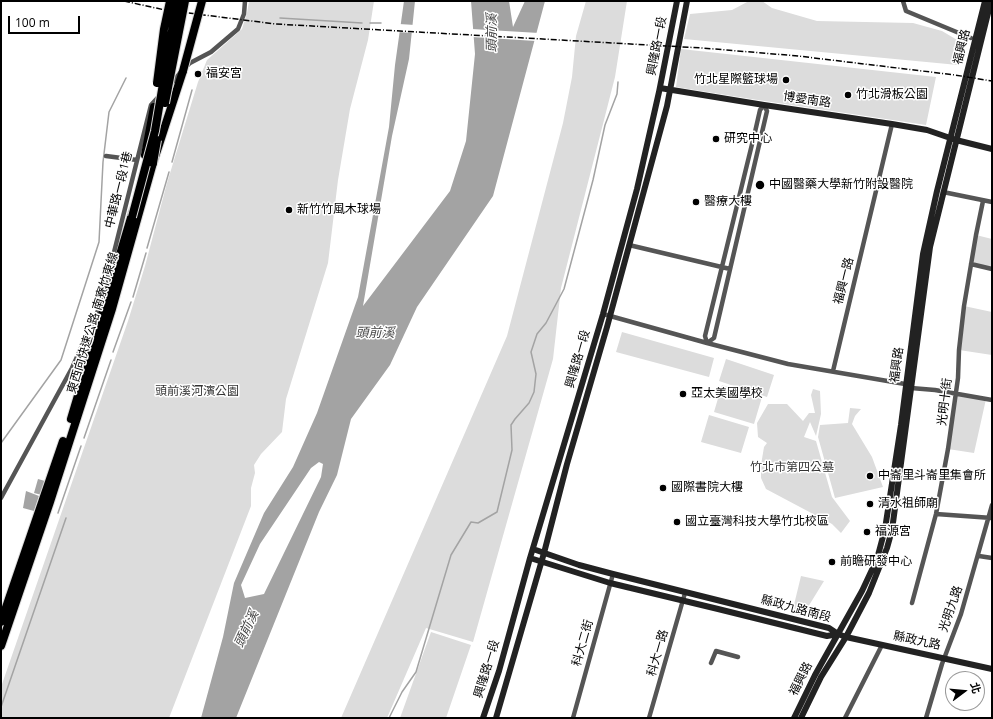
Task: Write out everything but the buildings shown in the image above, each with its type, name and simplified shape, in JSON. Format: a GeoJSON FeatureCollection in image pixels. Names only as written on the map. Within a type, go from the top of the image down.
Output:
{"type":"FeatureCollection","features":[{"type":"Feature","properties":{"kind":"highway"},"geometry":{"type":"LineString","coordinates":[[132,218],[151,122],[164,29],[170,1]]}},
{"type":"Feature","properties":{"kind":"highway","name":"東西向快速公路 南寮竹東線"},"geometry":{"type":"LineString","coordinates":[[1,622],[68,429],[132,218],[155,131],[177,1]]}},
{"type":"Feature","properties":{"kind":"highway","name":"東西向快速公路 南寮竹東線"},"geometry":{"type":"LineString","coordinates":[[1,646],[50,502],[112,309],[153,163],[185,1]]}},
{"type":"Feature","properties":{"kind":"highway"},"geometry":{"type":"LineString","coordinates":[[183,71],[197,1]]}},
{"type":"Feature","properties":{"kind":"highway"},"geometry":{"type":"LineString","coordinates":[[153,163],[183,71],[202,1]]}},
{"type":"Feature","properties":{"kind":"street","name":"中華路一段1巷"},"geometry":{"type":"LineString","coordinates":[[1,498],[72,368],[101,304],[150,105],[190,63],[211,52],[238,29],[244,14],[244,1]]}},
{"type":"Feature","properties":{"kind":"street","name":"興隆路一段"},"geometry":{"type":"LineString","coordinates":[[483,718],[499,671],[530,558],[603,314],[637,189],[660,88],[677,1]]}},
{"type":"Feature","properties":{"kind":"street","name":"興隆路一段"},"geometry":{"type":"LineString","coordinates":[[496,718],[544,553],[567,464],[629,245],[670,91],[687,1]]}},
{"type":"Feature","properties":{"kind":"street"},"geometry":{"type":"LineString","coordinates":[[902,1],[906,11],[971,38]]}},
{"type":"Feature","properties":{"kind":"street","name":"福興路"},"geometry":{"type":"LineString","coordinates":[[801,718],[821,677],[846,637],[869,593],[887,548],[892,530],[930,247],[985,1]]}},
{"type":"Feature","properties":{"kind":"street","name":"福興路"},"geometry":{"type":"LineString","coordinates":[[794,718],[815,675],[862,591],[877,559],[882,541],[901,425],[905,384],[923,254],[937,191],[954,139],[991,1]]}},
{"type":"Feature","properties":{"kind":"street","name":"博愛南路"},"geometry":{"type":"LineString","coordinates":[[660,88],[670,91],[927,130],[992,149]]}},
{"type":"Feature","properties":{"kind":"street"},"geometry":{"type":"LineString","coordinates":[[764,105],[767,111],[714,338],[707,343],[705,336],[760,110],[764,105]]}},
{"type":"Feature","properties":{"kind":"street","name":"福興一路"},"geometry":{"type":"LineString","coordinates":[[833,371],[892,124]]}},
{"type":"Feature","properties":{"kind":"street"},"geometry":{"type":"LineString","coordinates":[[106,156],[137,160]]}},
{"type":"Feature","properties":{"kind":"street"},"geometry":{"type":"LineString","coordinates":[[943,192],[992,202]]}},
{"type":"Feature","properties":{"kind":"street","name":"光明十街"},"geometry":{"type":"LineString","coordinates":[[912,603],[936,514],[948,449],[958,378],[959,350],[971,264],[983,201]]}},
{"type":"Feature","properties":{"kind":"street"},"geometry":{"type":"LineString","coordinates":[[629,245],[730,269]]}},
{"type":"Feature","properties":{"kind":"street"},"geometry":{"type":"LineString","coordinates":[[971,264],[992,270]]}},
{"type":"Feature","properties":{"kind":"street"},"geometry":{"type":"LineString","coordinates":[[603,314],[788,364],[905,384],[911,388],[935,390],[992,400]]}},
{"type":"Feature","properties":{"kind":"street","name":"光明九路"},"geometry":{"type":"LineString","coordinates":[[926,718],[944,658],[961,614],[979,556],[990,518],[992,505]]}},
{"type":"Feature","properties":{"kind":"street"},"geometry":{"type":"LineString","coordinates":[[936,514],[990,518]]}},
{"type":"Feature","properties":{"kind":"street","name":"縣政九路南段"},"geometry":{"type":"LineString","coordinates":[[533,549],[579,565],[685,593],[829,628],[838,634]]}},
{"type":"Feature","properties":{"kind":"street"},"geometry":{"type":"LineString","coordinates":[[979,556],[992,558]]}},
{"type":"Feature","properties":{"kind":"street","name":"縣政九路南段"},"geometry":{"type":"LineString","coordinates":[[530,558],[610,582],[827,636],[838,634]]}},
{"type":"Feature","properties":{"kind":"street","name":"科大二街"},"geometry":{"type":"LineString","coordinates":[[573,718],[613,574]]}},
{"type":"Feature","properties":{"kind":"street","name":"科大一路"},"geometry":{"type":"LineString","coordinates":[[649,718],[685,593]]}},
{"type":"Feature","properties":{"kind":"street","name":"縣政九路"},"geometry":{"type":"LineString","coordinates":[[838,634],[992,669]]}},
{"type":"Feature","properties":{"kind":"street"},"geometry":{"type":"LineString","coordinates":[[845,718],[882,645]]}},
{"type":"Feature","properties":{"kind":"street"},"geometry":{"type":"LineString","coordinates":[[711,663],[716,651],[738,657]]}},
{"type":"Feature","properties":{"kind":"green space","name":"頭前溪河濱公園"},"geometry":{"type":"Polygon","coordinates":[[[249,1],[374,1],[368,40],[350,109],[338,180],[328,263],[286,399],[282,432],[261,454],[254,465],[255,473],[251,488],[251,506],[169,718],[1,718],[1,687],[128,321],[145,266],[167,183],[198,82],[207,60],[242,29],[249,1]]]}},
{"type":"Feature","properties":{"kind":"green space"},"geometry":{"type":"Polygon","coordinates":[[[586,1],[627,1],[615,77],[561,288],[553,359],[473,642],[426,628],[387,718],[341,718],[507,336],[563,123],[572,77],[576,36],[586,1]]]}},
{"type":"Feature","properties":{"kind":"green space"},"geometry":{"type":"Polygon","coordinates":[[[749,1],[762,1],[772,8],[817,21],[913,23],[942,31],[964,44],[958,65],[684,39],[690,14],[732,10],[749,1]]]}},
{"type":"Feature","properties":{"kind":"green space"},"geometry":{"type":"Polygon","coordinates":[[[681,49],[936,77],[926,125],[676,87],[681,49]]]}},
{"type":"Feature","properties":{"kind":"green space"},"geometry":{"type":"Polygon","coordinates":[[[976,235],[992,239],[992,269],[971,264],[976,235]]]}},
{"type":"Feature","properties":{"kind":"green space"},"geometry":{"type":"Polygon","coordinates":[[[964,306],[992,312],[992,355],[959,350],[964,306]]]}},
{"type":"Feature","properties":{"kind":"green space"},"geometry":{"type":"Polygon","coordinates":[[[622,332],[714,358],[709,377],[616,352],[622,332]]]}},
{"type":"Feature","properties":{"kind":"green space"},"geometry":{"type":"Polygon","coordinates":[[[726,359],[774,375],[767,397],[719,381],[726,359]]]}},
{"type":"Feature","properties":{"kind":"green space"},"geometry":{"type":"Polygon","coordinates":[[[722,385],[762,397],[754,424],[714,412],[722,385]]]}},
{"type":"Feature","properties":{"kind":"green space","name":"竹北市第四公墓"},"geometry":{"type":"Polygon","coordinates":[[[813,389],[820,391],[821,414],[816,436],[810,422],[804,437],[816,441],[832,497],[850,521],[841,533],[832,524],[766,489],[761,478],[761,465],[764,447],[767,443],[758,437],[757,423],[768,404],[787,404],[803,421],[809,413],[815,413],[811,395],[813,389]]]}},
{"type":"Feature","properties":{"kind":"green space"},"geometry":{"type":"Polygon","coordinates":[[[956,394],[986,399],[974,453],[948,449],[956,394]]]}},
{"type":"Feature","properties":{"kind":"green space"},"geometry":{"type":"Polygon","coordinates":[[[850,408],[861,409],[855,416],[852,424],[872,457],[883,487],[835,498],[818,437],[820,425],[848,423],[850,408]]]}},
{"type":"Feature","properties":{"kind":"green space"},"geometry":{"type":"Polygon","coordinates":[[[709,415],[749,427],[741,453],[701,442],[709,415]]]}},
{"type":"Feature","properties":{"kind":"green space"},"geometry":{"type":"Polygon","coordinates":[[[801,576],[824,581],[808,607],[826,611],[822,621],[792,613],[801,576]]]}},
{"type":"Feature","properties":{"kind":"green space"},"geometry":{"type":"Polygon","coordinates":[[[431,632],[471,645],[446,718],[400,718],[431,632]]]}},
{"type":"Feature","properties":{"kind":"water","name":"頭前溪"},"geometry":{"type":"Polygon","coordinates":[[[404,1],[415,1],[409,59],[392,136],[363,306],[450,191],[466,141],[475,54],[471,1],[509,1],[513,27],[525,1],[545,1],[493,196],[417,307],[390,365],[351,419],[337,475],[319,512],[236,718],[201,718],[223,637],[234,583],[264,513],[293,467],[317,413],[358,297],[389,127],[395,65],[404,1]],[[319,462],[311,468],[260,544],[241,585],[245,598],[264,594],[321,477],[323,464],[319,462]]]}},
{"type":"Feature","properties":{"kind":"water"},"geometry":{"type":"Polygon","coordinates":[[[38,479],[45,481],[42,495],[34,493],[38,479]]]}},
{"type":"Feature","properties":{"kind":"water"},"geometry":{"type":"Polygon","coordinates":[[[26,491],[39,496],[34,511],[23,508],[26,491]]]}},
{"type":"Feature","properties":{"kind":"pier"},"geometry":{"type":"Polygon","coordinates":[[[399,24],[415,25],[414,33],[397,32],[399,24]]]}},
{"type":"Feature","properties":{"kind":"pier"},"geometry":{"type":"Polygon","coordinates":[[[472,29],[539,33],[536,41],[472,37],[472,29]]]}},
{"type":"Feature","properties":{"kind":"waterway"},"geometry":{"type":"LineString","coordinates":[[280,18],[362,23]]}},
{"type":"Feature","properties":{"kind":"waterway"},"geometry":{"type":"LineString","coordinates":[[370,23],[381,23]]}},
{"type":"Feature","properties":{"kind":"waterway"},"geometry":{"type":"LineString","coordinates":[[1,443],[61,360],[99,242],[103,162],[109,112],[126,78]]}},
{"type":"Feature","properties":{"kind":"waterway"},"geometry":{"type":"LineString","coordinates":[[389,718],[402,692],[416,672],[451,555],[471,522],[478,523],[497,512],[512,450],[511,425],[529,403],[534,392],[536,374],[531,352],[537,334],[546,323],[564,289],[593,180],[605,125],[617,94],[618,82]]}},
{"type":"Feature","properties":{"kind":"waterway"},"geometry":{"type":"LineString","coordinates":[[172,162],[192,90]]}},
{"type":"Feature","properties":{"kind":"waterway"},"geometry":{"type":"LineString","coordinates":[[147,248],[169,172]]}},
{"type":"Feature","properties":{"kind":"waterway"},"geometry":{"type":"LineString","coordinates":[[133,297],[146,253]]}},
{"type":"Feature","properties":{"kind":"waterway"},"geometry":{"type":"LineString","coordinates":[[113,352],[131,302]]}},
{"type":"Feature","properties":{"kind":"waterway"},"geometry":{"type":"LineString","coordinates":[[84,438],[111,360]]}},
{"type":"Feature","properties":{"kind":"waterway"},"geometry":{"type":"LineString","coordinates":[[58,513],[81,446]]}},
{"type":"Feature","properties":{"kind":"waterway"},"geometry":{"type":"LineString","coordinates":[[1,707],[66,518]]}},
{"type":"Feature","properties":{"kind":"railway"},"geometry":{"type":"LineString","coordinates":[[124,1],[165,10],[276,24],[702,48],[798,56],[955,75],[992,81]]}},
{"type":"Feature","properties":{"kind":"place","name":"福安宮"},"geometry":{"type":"Point","coordinates":[198,74]}},
{"type":"Feature","properties":{"kind":"place","name":"竹北星際籃球場"},"geometry":{"type":"Point","coordinates":[786,80]}},
{"type":"Feature","properties":{"kind":"place","name":"竹北滑板公園"},"geometry":{"type":"Point","coordinates":[848,95]}},
{"type":"Feature","properties":{"kind":"place","name":"研究中心"},"geometry":{"type":"Point","coordinates":[716,139]}},
{"type":"Feature","properties":{"kind":"place","name":"中國醫藥大學新竹附設醫院"},"geometry":{"type":"Point","coordinates":[760,185]}},
{"type":"Feature","properties":{"kind":"place","name":"醫療大樓"},"geometry":{"type":"Point","coordinates":[696,202]}},
{"type":"Feature","properties":{"kind":"place","name":"新竹竹風木球場"},"geometry":{"type":"Point","coordinates":[289,210]}},
{"type":"Feature","properties":{"kind":"place","name":"亞太美國學校"},"geometry":{"type":"Point","coordinates":[683,394]}},
{"type":"Feature","properties":{"kind":"place","name":"中崙里斗崙里集會所"},"geometry":{"type":"Point","coordinates":[870,476]}},
{"type":"Feature","properties":{"kind":"place","name":"國際書院大樓"},"geometry":{"type":"Point","coordinates":[663,488]}},
{"type":"Feature","properties":{"kind":"place","name":"清水祖師廟"},"geometry":{"type":"Point","coordinates":[870,504]}},
{"type":"Feature","properties":{"kind":"place","name":"國立臺灣科技大學竹北校區"},"geometry":{"type":"Point","coordinates":[677,522]}},
{"type":"Feature","properties":{"kind":"place","name":"福源宮"},"geometry":{"type":"Point","coordinates":[867,532]}},
{"type":"Feature","properties":{"kind":"place","name":"前瞻研發中心"},"geometry":{"type":"Point","coordinates":[832,562]}}]}
